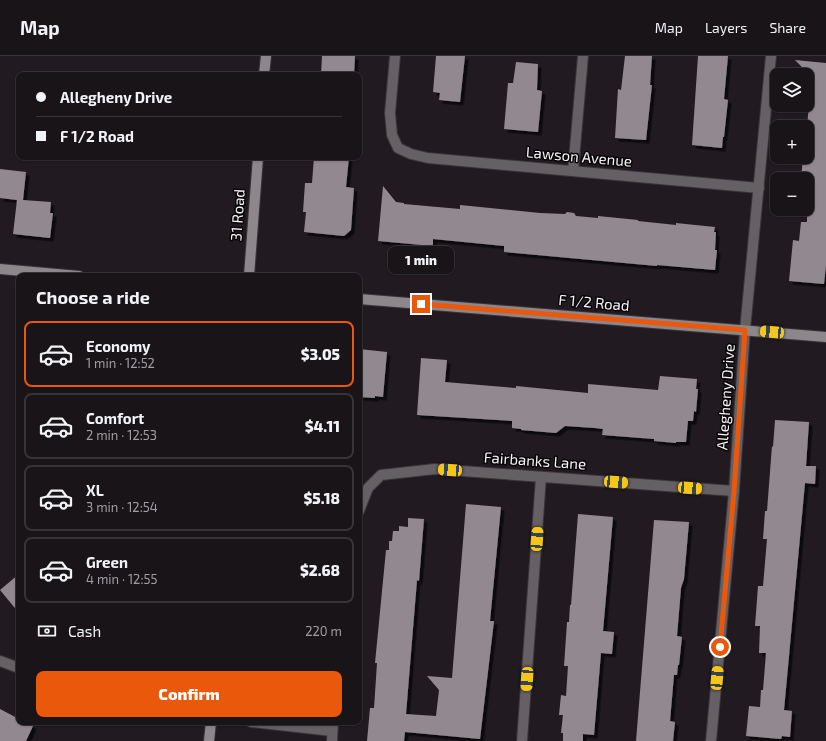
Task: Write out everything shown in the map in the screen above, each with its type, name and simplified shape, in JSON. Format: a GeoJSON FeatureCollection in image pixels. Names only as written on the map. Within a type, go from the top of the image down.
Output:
{"type":"FeatureCollection","features":[{"type":"Feature","properties":{"kind":"street"},"geometry":{"type":"LineString","coordinates":[[264,72],[266,56]]}},
{"type":"Feature","properties":{"kind":"street","name":"Lawson Avenue"},"geometry":{"type":"LineString","coordinates":[[394,56],[390,113],[392,135],[398,148],[411,154],[428,158],[759,188]]}},
{"type":"Feature","properties":{"kind":"street"},"geometry":{"type":"LineString","coordinates":[[573,171],[583,56]]}},
{"type":"Feature","properties":{"kind":"street","name":"Allegheny Drive"},"geometry":{"type":"LineString","coordinates":[[711,741],[734,491],[745,330],[771,56]]}},
{"type":"Feature","properties":{"kind":"street","name":"31 Road"},"geometry":{"type":"LineString","coordinates":[[249,273],[258,160]]}},
{"type":"Feature","properties":{"kind":"street"},"geometry":{"type":"LineString","coordinates":[[0,269],[45,273]]}},
{"type":"Feature","properties":{"kind":"street","name":"F 1/2 Road"},"geometry":{"type":"LineString","coordinates":[[362,299],[826,337]]}},
{"type":"Feature","properties":{"kind":"street","name":"Fairbanks Lane"},"geometry":{"type":"LineString","coordinates":[[362,503],[368,488],[381,475],[435,469],[734,491]]}},
{"type":"Feature","properties":{"kind":"street"},"geometry":{"type":"LineString","coordinates":[[522,741],[541,477]]}},
{"type":"Feature","properties":{"kind":"street"},"geometry":{"type":"LineString","coordinates":[[0,661],[16,667]]}},
{"type":"Feature","properties":{"kind":"street"},"geometry":{"type":"LineString","coordinates":[[209,741],[211,725]]}},
{"type":"Feature","properties":{"kind":"street"},"geometry":{"type":"LineString","coordinates":[[278,725],[332,731]]}},
{"type":"Feature","properties":{"kind":"building"},"geometry":{"type":"Polygon","coordinates":[[[322,56],[355,56],[354,72],[321,72],[322,56]]]}},
{"type":"Feature","properties":{"kind":"building"},"geometry":{"type":"Polygon","coordinates":[[[436,56],[465,56],[460,102],[439,100],[440,93],[433,92],[436,56]]]}},
{"type":"Feature","properties":{"kind":"building"},"geometry":{"type":"Polygon","coordinates":[[[625,56],[652,56],[650,85],[652,85],[646,140],[615,138],[618,89],[621,90],[625,56]]]}},
{"type":"Feature","properties":{"kind":"building"},"geometry":{"type":"Polygon","coordinates":[[[698,56],[728,56],[724,99],[728,100],[722,148],[692,145],[698,56]]]}},
{"type":"Feature","properties":{"kind":"building"},"geometry":{"type":"Polygon","coordinates":[[[795,60],[826,63],[826,265],[824,284],[789,281],[793,240],[799,241],[801,222],[807,222],[807,216],[814,216],[814,172],[802,172],[802,164],[814,164],[814,120],[808,120],[808,112],[814,112],[814,68],[803,68],[795,60]]]}},
{"type":"Feature","properties":{"kind":"building"},"geometry":{"type":"Polygon","coordinates":[[[516,62],[538,64],[537,90],[542,91],[538,132],[504,129],[508,83],[513,83],[516,62]]]}},
{"type":"Feature","properties":{"kind":"building"},"geometry":{"type":"Polygon","coordinates":[[[314,160],[349,160],[346,187],[354,188],[351,230],[344,236],[304,232],[306,212],[303,212],[305,183],[312,183],[314,160]]]}},
{"type":"Feature","properties":{"kind":"building"},"geometry":{"type":"Polygon","coordinates":[[[0,169],[26,172],[23,200],[51,202],[50,213],[53,213],[50,238],[13,234],[17,200],[0,198],[0,169]]]}},
{"type":"Feature","properties":{"kind":"building"},"geometry":{"type":"Polygon","coordinates":[[[383,186],[396,202],[404,204],[460,209],[460,205],[540,213],[565,214],[567,212],[574,213],[576,216],[598,218],[598,216],[676,225],[676,223],[715,227],[715,250],[717,250],[715,270],[504,252],[504,246],[433,239],[433,246],[378,241],[383,186]]]}},
{"type":"Feature","properties":{"kind":"building"},"geometry":{"type":"Polygon","coordinates":[[[362,349],[387,352],[383,397],[375,396],[375,398],[362,397],[362,349]]]}},
{"type":"Feature","properties":{"kind":"building"},"geometry":{"type":"Polygon","coordinates":[[[421,358],[447,360],[445,382],[516,388],[516,386],[588,393],[588,384],[658,390],[660,376],[697,379],[696,389],[698,389],[696,412],[694,411],[693,421],[688,421],[686,442],[676,443],[654,441],[654,439],[602,435],[603,429],[595,428],[565,426],[556,433],[512,428],[512,421],[417,415],[421,358]]]}},
{"type":"Feature","properties":{"kind":"building"},"geometry":{"type":"Polygon","coordinates":[[[775,420],[809,422],[806,466],[816,466],[815,484],[805,483],[784,710],[792,711],[790,737],[782,736],[781,739],[746,736],[749,706],[760,707],[761,690],[763,690],[766,653],[759,653],[760,626],[755,626],[758,586],[763,586],[767,539],[763,539],[765,511],[767,511],[775,420]]]}},
{"type":"Feature","properties":{"kind":"building"},"geometry":{"type":"Polygon","coordinates":[[[466,504],[501,507],[490,621],[494,621],[480,739],[405,732],[404,741],[367,741],[370,708],[374,708],[377,663],[375,663],[386,550],[389,550],[389,541],[392,541],[393,531],[399,531],[399,526],[408,527],[408,518],[424,519],[419,581],[417,580],[406,714],[436,716],[439,690],[427,676],[452,678],[466,504]]]}},
{"type":"Feature","properties":{"kind":"building"},"geometry":{"type":"Polygon","coordinates":[[[578,514],[613,517],[603,631],[614,632],[612,654],[601,653],[594,735],[583,734],[583,741],[563,741],[563,733],[561,733],[563,715],[559,715],[561,695],[566,696],[568,666],[564,666],[567,622],[569,622],[571,605],[578,514]]]}},
{"type":"Feature","properties":{"kind":"building"},"geometry":{"type":"Polygon","coordinates":[[[654,520],[689,522],[677,636],[682,637],[677,675],[674,675],[670,721],[675,722],[673,741],[636,741],[654,520]]]}},
{"type":"Feature","properties":{"kind":"building"},"geometry":{"type":"Polygon","coordinates":[[[16,577],[16,609],[0,590],[16,577]]]}},
{"type":"Feature","properties":{"kind":"building"},"geometry":{"type":"Polygon","coordinates":[[[0,709],[16,717],[16,725],[33,726],[26,741],[0,741],[0,709]]]}},
{"type":"Feature","properties":{"kind":"route"},"geometry":{"type":"LineString","coordinates":[[421,304],[745,330],[734,491],[720,647]]}}]}
